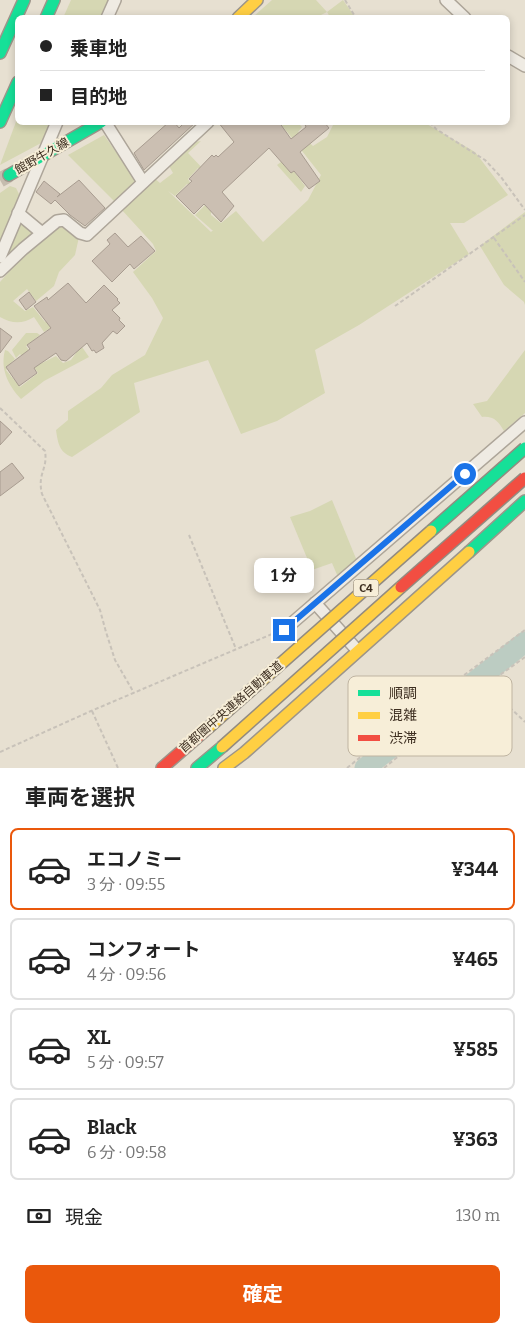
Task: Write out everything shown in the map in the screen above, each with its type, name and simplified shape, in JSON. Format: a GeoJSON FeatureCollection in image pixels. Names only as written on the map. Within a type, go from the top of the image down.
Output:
{"type":"FeatureCollection","features":[{"type":"Feature","properties":{"kind":"main road"},"geometry":{"type":"LineString","coordinates":[[17,15],[24,0]]}},
{"type":"Feature","properties":{"kind":"main road"},"geometry":{"type":"LineString","coordinates":[[47,15],[54,0]]}},
{"type":"Feature","properties":{"kind":"main road"},"geometry":{"type":"LineString","coordinates":[[243,15],[257,0]]}},
{"type":"Feature","properties":{"kind":"main road"},"geometry":{"type":"LineString","coordinates":[[0,53],[15,20]]}},
{"type":"Feature","properties":{"kind":"main road"},"geometry":{"type":"LineString","coordinates":[[0,122],[15,89]]}},
{"type":"Feature","properties":{"kind":"main road","name":"館野牛久線"},"geometry":{"type":"LineString","coordinates":[[9,175],[98,125]]}},
{"type":"Feature","properties":{"kind":"main road","name":"首都圏中央連絡自動車道"},"geometry":{"type":"LineString","coordinates":[[162,768],[525,448]]}},
{"type":"Feature","properties":{"kind":"main road","name":"首都圏中央連絡自動車道"},"geometry":{"type":"LineString","coordinates":[[197,768],[480,515],[525,478]]}},
{"type":"Feature","properties":{"kind":"main road"},"geometry":{"type":"LineString","coordinates":[[224,768],[244,753],[525,501]]}},
{"type":"Feature","properties":{"kind":"street"},"geometry":{"type":"LineString","coordinates":[[108,15],[115,0]]}},
{"type":"Feature","properties":{"kind":"street"},"geometry":{"type":"LineString","coordinates":[[446,0],[462,15]]}},
{"type":"Feature","properties":{"kind":"street"},"geometry":{"type":"LineString","coordinates":[[510,57],[525,66]]}},
{"type":"Feature","properties":{"kind":"street"},"geometry":{"type":"LineString","coordinates":[[0,257],[56,125]]}},
{"type":"Feature","properties":{"kind":"street"},"geometry":{"type":"LineString","coordinates":[[105,125],[143,182]]}},
{"type":"Feature","properties":{"kind":"street"},"geometry":{"type":"LineString","coordinates":[[0,271],[57,221],[64,220],[80,233],[87,234],[205,125]]}},
{"type":"Feature","properties":{"kind":"street"},"geometry":{"type":"LineString","coordinates":[[18,214],[42,233]]}},
{"type":"Feature","properties":{"kind":"street"},"geometry":{"type":"LineString","coordinates":[[284,630],[525,422]]}},
{"type":"Feature","properties":{"kind":"street"},"geometry":{"type":"LineString","coordinates":[[315,603],[357,650]]}},
{"type":"Feature","properties":{"kind":"path"},"geometry":{"type":"LineString","coordinates":[[345,0],[354,15]]}},
{"type":"Feature","properties":{"kind":"path"},"geometry":{"type":"LineString","coordinates":[[433,125],[485,160],[501,177],[525,210]]}},
{"type":"Feature","properties":{"kind":"path"},"geometry":{"type":"LineString","coordinates":[[395,306],[494,238],[525,214]]}},
{"type":"Feature","properties":{"kind":"path"},"geometry":{"type":"LineString","coordinates":[[494,238],[525,282]]}},
{"type":"Feature","properties":{"kind":"path"},"geometry":{"type":"LineString","coordinates":[[0,408],[45,451],[46,466],[41,474],[39,484],[42,494],[100,610],[116,660],[134,693]]}},
{"type":"Feature","properties":{"kind":"path"},"geometry":{"type":"LineString","coordinates":[[189,535],[237,649]]}},
{"type":"Feature","properties":{"kind":"path"},"geometry":{"type":"LineString","coordinates":[[0,752],[284,630]]}},
{"type":"Feature","properties":{"kind":"path"},"geometry":{"type":"LineString","coordinates":[[463,676],[525,630]]}},
{"type":"Feature","properties":{"kind":"path"},"geometry":{"type":"LineString","coordinates":[[499,676],[525,657]]}},
{"type":"Feature","properties":{"kind":"path"},"geometry":{"type":"LineString","coordinates":[[512,710],[525,722]]}},
{"type":"Feature","properties":{"kind":"path"},"geometry":{"type":"LineString","coordinates":[[92,711],[118,768]]}},
{"type":"Feature","properties":{"kind":"path"},"geometry":{"type":"LineString","coordinates":[[347,768],[362,756]]}},
{"type":"Feature","properties":{"kind":"path"},"geometry":{"type":"LineString","coordinates":[[384,768],[399,756]]}},
{"type":"Feature","properties":{"kind":"green space"},"geometry":{"type":"Polygon","coordinates":[[[71,0],[109,0],[102,15],[64,15],[71,0]]]}},
{"type":"Feature","properties":{"kind":"green space"},"geometry":{"type":"Polygon","coordinates":[[[272,0],[316,0],[327,12],[321,15],[255,15],[272,0]]]}},
{"type":"Feature","properties":{"kind":"green space"},"geometry":{"type":"Polygon","coordinates":[[[343,0],[354,15],[329,15],[327,12],[343,0]]]}},
{"type":"Feature","properties":{"kind":"green space"},"geometry":{"type":"Polygon","coordinates":[[[15,124],[51,125],[43,142],[0,165],[15,124]]]}},
{"type":"Feature","properties":{"kind":"green space"},"geometry":{"type":"Polygon","coordinates":[[[282,125],[300,125],[302,127],[298,132],[313,146],[327,137],[333,125],[428,125],[475,152],[508,195],[464,223],[450,223],[469,254],[359,325],[315,350],[325,393],[277,421],[241,434],[208,360],[134,383],[140,412],[72,457],[64,452],[60,446],[56,430],[68,420],[68,411],[101,388],[112,375],[145,355],[163,318],[152,298],[133,272],[156,251],[153,244],[121,209],[154,178],[160,183],[173,173],[169,166],[195,142],[201,141],[188,153],[224,191],[222,192],[198,168],[188,179],[191,184],[190,186],[187,184],[175,196],[168,191],[211,232],[213,230],[195,215],[210,200],[212,201],[207,208],[211,211],[211,215],[221,223],[236,211],[263,242],[308,200],[321,175],[282,125]]]}},
{"type":"Feature","properties":{"kind":"green space"},"geometry":{"type":"Polygon","coordinates":[[[104,135],[136,182],[114,201],[68,155],[104,135]]]}},
{"type":"Feature","properties":{"kind":"green space"},"geometry":{"type":"Polygon","coordinates":[[[285,159],[305,186],[301,192],[277,165],[285,159]]]}},
{"type":"Feature","properties":{"kind":"green space"},"geometry":{"type":"Polygon","coordinates":[[[10,186],[16,188],[20,196],[0,246],[0,193],[10,186]]]}},
{"type":"Feature","properties":{"kind":"green space"},"geometry":{"type":"Polygon","coordinates":[[[525,212],[525,305],[504,285],[480,246],[525,212]]]}},
{"type":"Feature","properties":{"kind":"green space"},"geometry":{"type":"Polygon","coordinates":[[[19,224],[24,224],[33,231],[32,235],[6,260],[19,224]]]}},
{"type":"Feature","properties":{"kind":"green space"},"geometry":{"type":"Polygon","coordinates":[[[63,226],[79,237],[75,255],[59,272],[54,286],[36,301],[27,289],[13,301],[25,311],[33,307],[45,322],[58,312],[57,324],[44,332],[34,317],[26,321],[17,322],[0,317],[0,282],[37,243],[63,226]]]}},
{"type":"Feature","properties":{"kind":"green space"},"geometry":{"type":"Polygon","coordinates":[[[26,333],[37,333],[40,335],[26,346],[34,357],[36,366],[56,356],[63,363],[71,360],[76,353],[66,339],[73,334],[89,357],[44,381],[21,399],[12,388],[6,376],[4,357],[5,350],[15,359],[6,370],[20,387],[38,373],[26,355],[23,357],[20,354],[16,358],[12,350],[26,333]]]}},
{"type":"Feature","properties":{"kind":"green space"},"geometry":{"type":"Polygon","coordinates":[[[525,350],[525,413],[504,431],[495,420],[490,417],[482,417],[473,404],[487,401],[525,350]]]}},
{"type":"Feature","properties":{"kind":"green space"},"geometry":{"type":"Polygon","coordinates":[[[332,500],[357,561],[338,577],[332,563],[312,570],[290,517],[310,511],[332,500]]]}},
{"type":"Feature","properties":{"kind":"building"},"geometry":{"type":"Polygon","coordinates":[[[166,125],[176,125],[179,128],[182,125],[193,125],[144,170],[134,153],[166,125]]]}},
{"type":"Feature","properties":{"kind":"building"},"geometry":{"type":"Polygon","coordinates":[[[220,125],[281,125],[291,139],[306,127],[305,125],[326,125],[329,128],[300,152],[320,181],[309,189],[294,171],[291,173],[269,148],[222,192],[234,206],[221,222],[204,204],[194,214],[176,196],[192,181],[189,179],[212,155],[218,157],[234,142],[220,125]]]}},
{"type":"Feature","properties":{"kind":"building"},"geometry":{"type":"Polygon","coordinates":[[[79,180],[105,208],[85,226],[70,215],[55,200],[51,204],[36,192],[44,181],[60,194],[57,197],[79,180]]]}},
{"type":"Feature","properties":{"kind":"building"},"geometry":{"type":"Polygon","coordinates":[[[115,233],[128,247],[141,236],[155,251],[134,269],[130,264],[112,282],[92,261],[110,244],[107,240],[115,233]]]}},
{"type":"Feature","properties":{"kind":"building"},"geometry":{"type":"Polygon","coordinates":[[[68,283],[86,303],[104,285],[118,299],[120,303],[112,310],[125,326],[117,334],[113,331],[102,343],[104,348],[96,353],[94,350],[92,351],[87,343],[66,361],[61,360],[56,353],[34,368],[37,373],[19,386],[6,367],[30,349],[27,345],[51,328],[34,306],[47,297],[48,300],[68,283]]]}},
{"type":"Feature","properties":{"kind":"building"},"geometry":{"type":"Polygon","coordinates":[[[29,292],[36,302],[26,310],[19,300],[29,292]]]}},
{"type":"Feature","properties":{"kind":"building"},"geometry":{"type":"Polygon","coordinates":[[[0,328],[12,337],[0,353],[0,328]]]}},
{"type":"Feature","properties":{"kind":"building"},"geometry":{"type":"Polygon","coordinates":[[[0,421],[12,432],[0,445],[0,421]]]}},
{"type":"Feature","properties":{"kind":"building"},"geometry":{"type":"Polygon","coordinates":[[[12,463],[24,478],[0,496],[0,472],[12,463]]]}},
{"type":"Feature","properties":{"kind":"waterway"},"geometry":{"type":"LineString","coordinates":[[482,676],[525,642]]}},
{"type":"Feature","properties":{"kind":"waterway"},"geometry":{"type":"LineString","coordinates":[[365,768],[380,756]]}},
{"type":"Feature","properties":{"kind":"tunnel"},"geometry":{"type":"LineString","coordinates":[[0,180],[9,175]]}},
{"type":"Feature","properties":{"kind":"traffic: fast"},"geometry":{"type":"LineString","coordinates":[[17,15],[24,0]]}},
{"type":"Feature","properties":{"kind":"traffic: fast"},"geometry":{"type":"LineString","coordinates":[[47,15],[54,0]]}},
{"type":"Feature","properties":{"kind":"traffic: fast"},"geometry":{"type":"LineString","coordinates":[[0,53],[15,20]]}},
{"type":"Feature","properties":{"kind":"traffic: fast"},"geometry":{"type":"LineString","coordinates":[[0,122],[15,89]]}},
{"type":"Feature","properties":{"kind":"traffic: fast"},"geometry":{"type":"LineString","coordinates":[[9,175],[96,125]]}},
{"type":"Feature","properties":{"kind":"traffic: fast"},"geometry":{"type":"LineString","coordinates":[[431,531],[525,448]]}},
{"type":"Feature","properties":{"kind":"traffic: fast"},"geometry":{"type":"LineString","coordinates":[[469,552],[525,501]]}},
{"type":"Feature","properties":{"kind":"traffic: fast"},"geometry":{"type":"LineString","coordinates":[[197,768],[222,747]]}},
{"type":"Feature","properties":{"kind":"traffic: slow"},"geometry":{"type":"LineString","coordinates":[[241,15],[257,0]]}},
{"type":"Feature","properties":{"kind":"traffic: slow"},"geometry":{"type":"LineString","coordinates":[[208,728],[431,531]]}},
{"type":"Feature","properties":{"kind":"traffic: slow"},"geometry":{"type":"LineString","coordinates":[[224,768],[244,753],[469,552]]}},
{"type":"Feature","properties":{"kind":"traffic: slow"},"geometry":{"type":"LineString","coordinates":[[222,747],[401,587]]}},
{"type":"Feature","properties":{"kind":"traffic: jam"},"geometry":{"type":"LineString","coordinates":[[401,587],[525,478]]}},
{"type":"Feature","properties":{"kind":"traffic: jam"},"geometry":{"type":"LineString","coordinates":[[162,768],[208,728]]}},
{"type":"Feature","properties":{"kind":"route"},"geometry":{"type":"LineString","coordinates":[[284,630],[465,474]]}}]}
